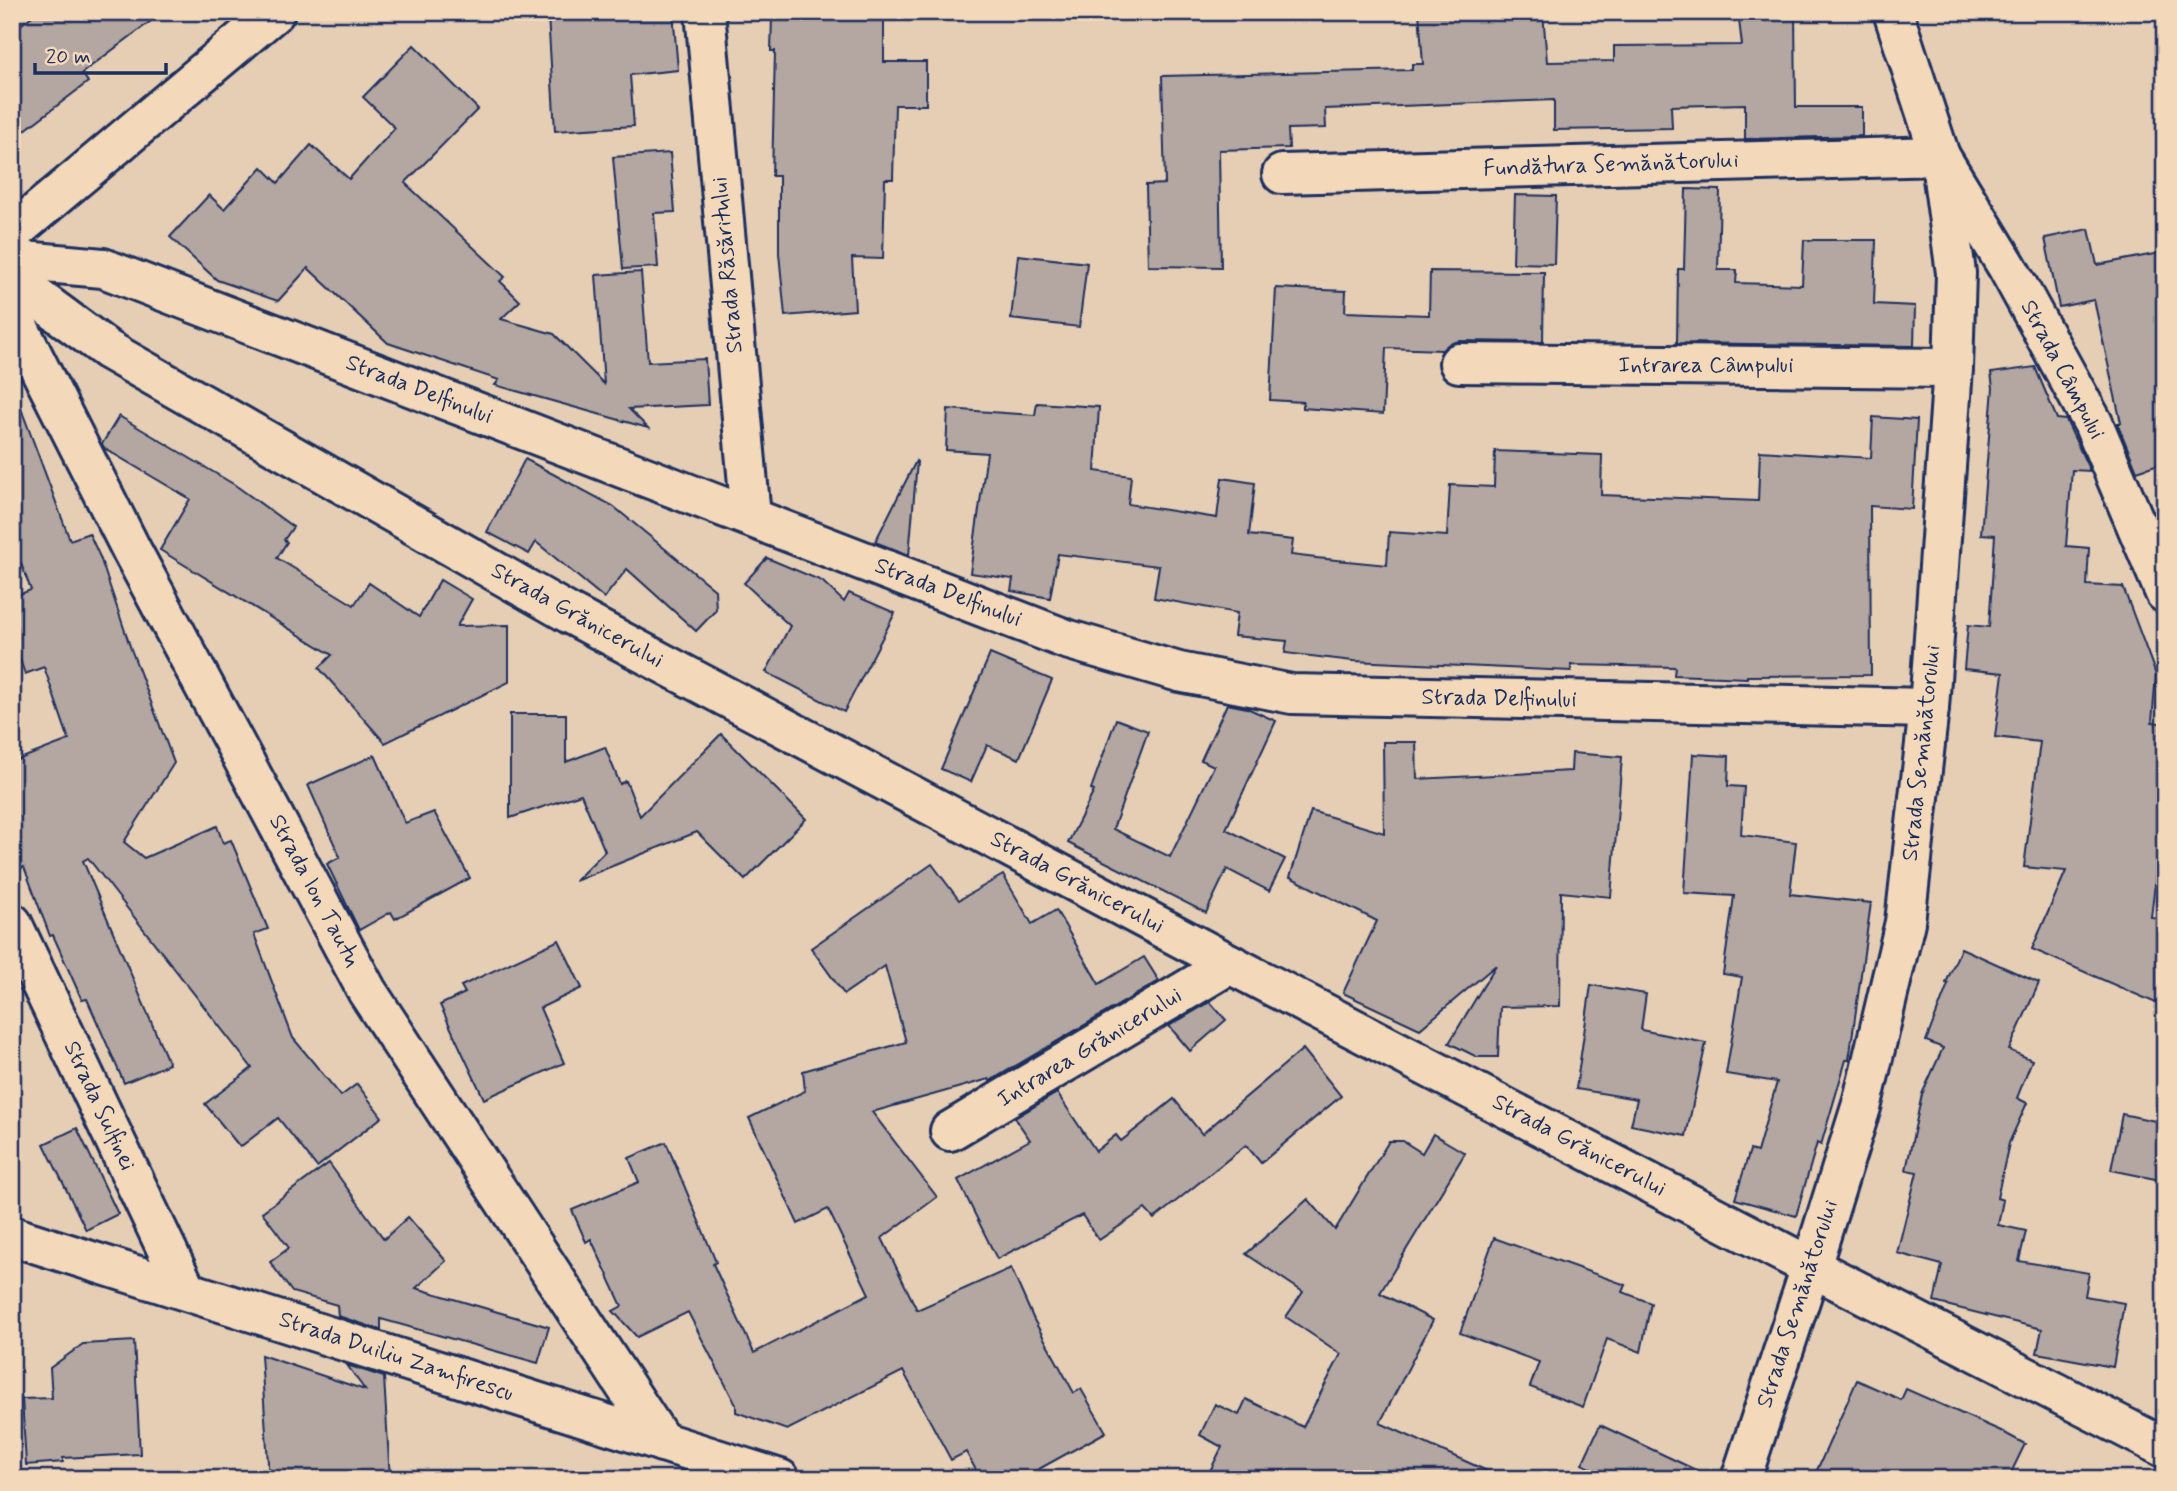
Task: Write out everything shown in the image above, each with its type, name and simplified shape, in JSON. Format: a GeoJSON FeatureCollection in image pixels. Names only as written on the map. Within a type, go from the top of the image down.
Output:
{"type":"FeatureCollection","features":[{"type":"Feature","properties":{"kind":"street"},"geometry":{"type":"LineString","coordinates":[[12,233],[275,12]]}},
{"type":"Feature","properties":{"kind":"street","name":"Strada Răsăritului"},"geometry":{"type":"LineString","coordinates":[[705,12],[751,517]]}},
{"type":"Feature","properties":{"kind":"street","name":"Strada Semănătorului"},"geometry":{"type":"LineString","coordinates":[[1741,1479],[1862,1104],[1905,922],[1929,708],[1953,368],[1956,273],[1940,156],[1893,12]]}},
{"type":"Feature","properties":{"kind":"street","name":"Fundătura Semănătorului"},"geometry":{"type":"LineString","coordinates":[[1282,174],[1940,156]]}},
{"type":"Feature","properties":{"kind":"street","name":"Strada Câmpului"},"geometry":{"type":"LineString","coordinates":[[1940,156],[2008,268],[2093,423],[2165,593]]}},
{"type":"Feature","properties":{"kind":"street","name":"Strada Delfinului"},"geometry":{"type":"LineString","coordinates":[[12,260],[103,268],[1066,639],[1179,672],[1292,694],[1929,708]]}},
{"type":"Feature","properties":{"kind":"street","name":"Strada Grănicerului"},"geometry":{"type":"LineString","coordinates":[[12,279],[108,350],[569,614],[1230,964],[2165,1448]]}},
{"type":"Feature","properties":{"kind":"street","name":"Strada Ion Tautu"},"geometry":{"type":"LineString","coordinates":[[12,314],[132,551],[368,991],[662,1441]]}},
{"type":"Feature","properties":{"kind":"street","name":"Intrarea Câmpului"},"geometry":{"type":"LineString","coordinates":[[1459,363],[1953,368]]}},
{"type":"Feature","properties":{"kind":"street","name":"Strada Sulfinei"},"geometry":{"type":"LineString","coordinates":[[12,923],[186,1290]]}},
{"type":"Feature","properties":{"kind":"street","name":"Intrarea Grănicerului"},"geometry":{"type":"LineString","coordinates":[[950,1131],[1230,964]]}},
{"type":"Feature","properties":{"kind":"street","name":"Strada Duiliu Zamfirescu"},"geometry":{"type":"LineString","coordinates":[[12,1236],[780,1479]]}},
{"type":"Feature","properties":{"kind":"building"},"geometry":{"type":"Polygon","coordinates":[[[37,12],[163,12],[82,73],[88,82],[12,140],[12,32],[37,12]]]}},
{"type":"Feature","properties":{"kind":"building"},"geometry":{"type":"Polygon","coordinates":[[[580,12],[673,12],[678,70],[630,75],[634,126],[555,131],[548,15],[580,12]]]}},
{"type":"Feature","properties":{"kind":"building"},"geometry":{"type":"Polygon","coordinates":[[[790,12],[884,12],[884,62],[926,62],[926,105],[895,105],[893,179],[885,179],[883,259],[852,258],[855,310],[785,316],[779,253],[779,176],[772,176],[775,51],[771,51],[772,17],[790,17],[790,12]]]}},
{"type":"Feature","properties":{"kind":"building"},"geometry":{"type":"Polygon","coordinates":[[[1419,12],[1543,12],[1547,62],[1614,61],[1614,46],[1742,45],[1738,12],[1795,12],[1796,107],[1862,107],[1862,136],[1745,139],[1745,104],[1671,106],[1672,128],[1554,130],[1554,100],[1325,109],[1326,128],[1288,129],[1289,148],[1219,150],[1221,267],[1148,266],[1146,185],[1165,184],[1162,76],[1412,70],[1412,64],[1423,64],[1419,12]]]}},
{"type":"Feature","properties":{"kind":"building"},"geometry":{"type":"Polygon","coordinates":[[[414,45],[478,109],[405,183],[505,277],[500,281],[520,301],[501,319],[554,334],[604,384],[596,275],[641,272],[648,362],[705,359],[708,405],[629,409],[648,428],[495,385],[499,380],[388,343],[308,268],[278,301],[217,280],[170,237],[209,195],[224,209],[262,167],[278,183],[311,145],[349,179],[395,128],[363,97],[414,45]]]}},
{"type":"Feature","properties":{"kind":"building"},"geometry":{"type":"Polygon","coordinates":[[[670,153],[675,212],[654,213],[658,267],[623,269],[613,157],[670,153]]]}},
{"type":"Feature","properties":{"kind":"building"},"geometry":{"type":"Polygon","coordinates":[[[1686,189],[1720,190],[1718,270],[1737,270],[1736,283],[1802,285],[1804,240],[1876,240],[1874,304],[1915,306],[1914,346],[1677,343],[1678,269],[1684,269],[1686,189]]]}},
{"type":"Feature","properties":{"kind":"building"},"geometry":{"type":"Polygon","coordinates":[[[1515,195],[1556,196],[1554,264],[1513,263],[1515,195]]]}},
{"type":"Feature","properties":{"kind":"building"},"geometry":{"type":"Polygon","coordinates":[[[2089,229],[2097,265],[2165,252],[2165,462],[2137,471],[2117,423],[2121,423],[2094,300],[2059,307],[2045,238],[2089,229]]]}},
{"type":"Feature","properties":{"kind":"building"},"geometry":{"type":"Polygon","coordinates":[[[1018,255],[1087,263],[1079,327],[1011,319],[1018,255]]]}},
{"type":"Feature","properties":{"kind":"building"},"geometry":{"type":"Polygon","coordinates":[[[1430,271],[1544,272],[1543,342],[1459,341],[1442,350],[1386,348],[1383,414],[1303,408],[1303,402],[1270,400],[1276,288],[1346,291],[1345,312],[1429,315],[1430,271]]]}},
{"type":"Feature","properties":{"kind":"building"},"geometry":{"type":"Polygon","coordinates":[[[2035,367],[2057,419],[2066,420],[2090,471],[2072,470],[2066,546],[2089,548],[2087,585],[2123,587],[2156,675],[2152,722],[2165,724],[2165,825],[2162,824],[2151,917],[2165,919],[2165,1007],[2032,949],[2066,871],[2024,867],[2040,742],[1995,737],[2003,673],[1964,669],[1968,625],[1989,627],[1995,535],[1981,534],[1993,388],[1991,373],[2035,367]]]}},
{"type":"Feature","properties":{"kind":"building"},"geometry":{"type":"Polygon","coordinates":[[[16,395],[70,540],[89,533],[100,557],[174,763],[124,842],[144,858],[217,826],[223,843],[231,840],[268,929],[254,934],[293,1038],[341,1096],[357,1084],[382,1117],[317,1167],[278,1118],[240,1147],[205,1104],[252,1068],[88,858],[83,861],[169,1064],[124,1083],[87,999],[82,1000],[53,935],[50,936],[24,867],[12,872],[12,762],[69,740],[44,667],[25,674],[12,637],[12,597],[31,590],[12,540],[12,396],[16,395]]]}},
{"type":"Feature","properties":{"kind":"building"},"geometry":{"type":"Polygon","coordinates":[[[1037,403],[1099,407],[1095,471],[1131,476],[1128,504],[1217,518],[1222,478],[1255,483],[1249,535],[1293,540],[1291,555],[1387,565],[1389,532],[1447,536],[1450,485],[1494,487],[1495,451],[1602,455],[1601,495],[1758,501],[1760,451],[1871,458],[1873,417],[1917,420],[1912,509],[1870,506],[1871,675],[1747,678],[1674,675],[1675,667],[1571,665],[1571,671],[1353,661],[1285,653],[1287,641],[1234,636],[1237,613],[1154,598],[1159,566],[1058,554],[1050,598],[1011,591],[1013,579],[970,573],[987,453],[946,450],[948,409],[1035,415],[1037,403]]]}},
{"type":"Feature","properties":{"kind":"building"},"geometry":{"type":"Polygon","coordinates":[[[119,416],[235,485],[293,527],[277,558],[354,605],[369,583],[419,617],[440,580],[472,599],[457,626],[509,625],[509,682],[385,743],[319,668],[332,655],[160,550],[190,499],[104,448],[102,444],[119,416]]]}},
{"type":"Feature","properties":{"kind":"building"},"geometry":{"type":"Polygon","coordinates":[[[525,459],[613,506],[715,590],[716,610],[696,631],[627,569],[604,598],[536,542],[529,554],[487,532],[525,459]]]}},
{"type":"Feature","properties":{"kind":"building"},"geometry":{"type":"Polygon","coordinates":[[[917,462],[909,555],[875,542],[917,462]]]}},
{"type":"Feature","properties":{"kind":"building"},"geometry":{"type":"Polygon","coordinates":[[[767,558],[822,581],[844,602],[849,593],[895,613],[844,712],[766,672],[790,626],[744,583],[767,558]]]}},
{"type":"Feature","properties":{"kind":"building"},"geometry":{"type":"Polygon","coordinates":[[[990,654],[1052,680],[1019,759],[987,745],[971,782],[941,769],[990,654]]]}},
{"type":"Feature","properties":{"kind":"building"},"geometry":{"type":"Polygon","coordinates":[[[1227,704],[1247,708],[1276,721],[1226,829],[1285,859],[1269,891],[1227,869],[1206,913],[1068,843],[1094,791],[1091,789],[1116,719],[1148,731],[1113,829],[1170,857],[1214,766],[1201,760],[1227,704]]]}},
{"type":"Feature","properties":{"kind":"building"},"geometry":{"type":"Polygon","coordinates":[[[510,714],[566,714],[566,762],[605,747],[620,784],[626,781],[640,816],[721,734],[806,819],[745,880],[697,832],[575,881],[605,851],[581,794],[510,818],[510,714]]]}},
{"type":"Feature","properties":{"kind":"building"},"geometry":{"type":"Polygon","coordinates":[[[1383,742],[1416,742],[1417,779],[1571,771],[1572,753],[1622,757],[1611,897],[1561,892],[1560,1006],[1500,1007],[1498,1057],[1477,1057],[1449,1043],[1496,965],[1420,1029],[1343,993],[1377,921],[1290,877],[1311,811],[1384,833],[1383,742]]]}},
{"type":"Feature","properties":{"kind":"building"},"geometry":{"type":"Polygon","coordinates":[[[1693,754],[1729,756],[1728,786],[1744,787],[1741,835],[1796,842],[1790,894],[1871,903],[1849,1060],[1846,1060],[1821,1145],[1817,1143],[1796,1216],[1735,1199],[1750,1150],[1757,1152],[1777,1082],[1726,1074],[1742,977],[1723,974],[1734,896],[1684,893],[1693,754]]]}},
{"type":"Feature","properties":{"kind":"building"},"geometry":{"type":"Polygon","coordinates":[[[375,755],[405,823],[434,812],[470,878],[395,919],[391,912],[359,930],[327,864],[340,857],[308,785],[375,755]]]}},
{"type":"Feature","properties":{"kind":"building"},"geometry":{"type":"Polygon","coordinates":[[[932,864],[959,900],[1003,875],[1032,924],[1056,910],[1099,984],[1144,957],[1159,981],[990,1081],[989,1079],[872,1112],[937,1197],[882,1238],[917,1310],[1011,1268],[1034,1320],[1074,1393],[1081,1389],[1106,1432],[1021,1479],[981,1479],[966,1452],[951,1460],[903,1371],[787,1430],[736,1412],[736,1405],[688,1312],[637,1337],[613,1311],[622,1306],[591,1239],[586,1242],[572,1210],[639,1182],[629,1158],[666,1142],[716,1262],[713,1264],[754,1353],[869,1294],[828,1209],[798,1224],[749,1118],[805,1091],[803,1071],[906,1042],[885,966],[844,994],[811,948],[932,864]]]}},
{"type":"Feature","properties":{"kind":"building"},"geometry":{"type":"Polygon","coordinates":[[[559,940],[582,988],[540,1008],[564,1063],[484,1099],[440,1005],[465,993],[461,986],[559,940]]]}},
{"type":"Feature","properties":{"kind":"building"},"geometry":{"type":"Polygon","coordinates":[[[1961,948],[2039,983],[2009,1050],[2032,1060],[2017,1098],[2027,1103],[2009,1143],[1997,1198],[2003,1200],[1998,1225],[2026,1231],[2019,1261],[2089,1273],[2085,1296],[2124,1303],[2113,1367],[2037,1353],[2042,1329],[1934,1302],[1942,1265],[1897,1253],[1917,1172],[1906,1170],[1922,1094],[1943,1048],[1926,1041],[1961,948]]]}},
{"type":"Feature","properties":{"kind":"building"},"geometry":{"type":"Polygon","coordinates":[[[1591,985],[1646,994],[1641,1030],[1706,1043],[1686,1136],[1631,1125],[1637,1099],[1576,1089],[1591,985]]]}},
{"type":"Feature","properties":{"kind":"building"},"geometry":{"type":"Polygon","coordinates":[[[1210,1002],[1226,1020],[1190,1051],[1169,1026],[1210,1002]]]}},
{"type":"Feature","properties":{"kind":"building"},"geometry":{"type":"Polygon","coordinates":[[[1303,1049],[1341,1096],[1261,1163],[1246,1145],[1154,1219],[1145,1209],[1099,1240],[1082,1215],[997,1259],[958,1180],[1030,1140],[1015,1118],[1057,1093],[1096,1151],[1116,1135],[1121,1141],[1174,1099],[1202,1134],[1303,1049]]]}},
{"type":"Feature","properties":{"kind":"building"},"geometry":{"type":"Polygon","coordinates":[[[2122,1114],[2165,1123],[2165,1181],[2111,1170],[2122,1114]]]}},
{"type":"Feature","properties":{"kind":"building"},"geometry":{"type":"Polygon","coordinates":[[[77,1128],[118,1214],[86,1230],[44,1144],[77,1128]]]}},
{"type":"Feature","properties":{"kind":"building"},"geometry":{"type":"Polygon","coordinates":[[[1433,1134],[1465,1153],[1380,1293],[1433,1320],[1380,1423],[1505,1479],[1206,1479],[1222,1447],[1200,1435],[1215,1404],[1239,1415],[1246,1399],[1303,1427],[1341,1354],[1286,1317],[1303,1292],[1246,1254],[1308,1199],[1335,1230],[1389,1141],[1403,1141],[1422,1153],[1433,1134]]]}},
{"type":"Feature","properties":{"kind":"building"},"geometry":{"type":"Polygon","coordinates":[[[329,1163],[384,1239],[408,1217],[446,1261],[416,1288],[549,1327],[538,1363],[381,1319],[381,1330],[338,1316],[337,1305],[292,1292],[270,1262],[289,1248],[262,1212],[329,1163]]]}},
{"type":"Feature","properties":{"kind":"building"},"geometry":{"type":"Polygon","coordinates":[[[1494,1238],[1626,1285],[1623,1292],[1651,1303],[1641,1352],[1607,1339],[1583,1407],[1530,1387],[1539,1362],[1460,1333],[1494,1238]]]}},
{"type":"Feature","properties":{"kind":"building"},"geometry":{"type":"Polygon","coordinates":[[[134,1341],[140,1454],[63,1458],[63,1462],[26,1465],[22,1399],[52,1398],[50,1368],[83,1344],[134,1341]]]}},
{"type":"Feature","properties":{"kind":"building"},"geometry":{"type":"Polygon","coordinates":[[[261,1355],[365,1390],[347,1365],[384,1377],[390,1479],[269,1479],[261,1355]]]}},
{"type":"Feature","properties":{"kind":"building"},"geometry":{"type":"Polygon","coordinates":[[[1857,1380],[1901,1400],[1906,1389],[2025,1444],[2008,1479],[1813,1479],[1857,1380]]]}},
{"type":"Feature","properties":{"kind":"building"},"geometry":{"type":"Polygon","coordinates":[[[1600,1425],[1715,1479],[1614,1479],[1582,1464],[1600,1425]]]}}]}
